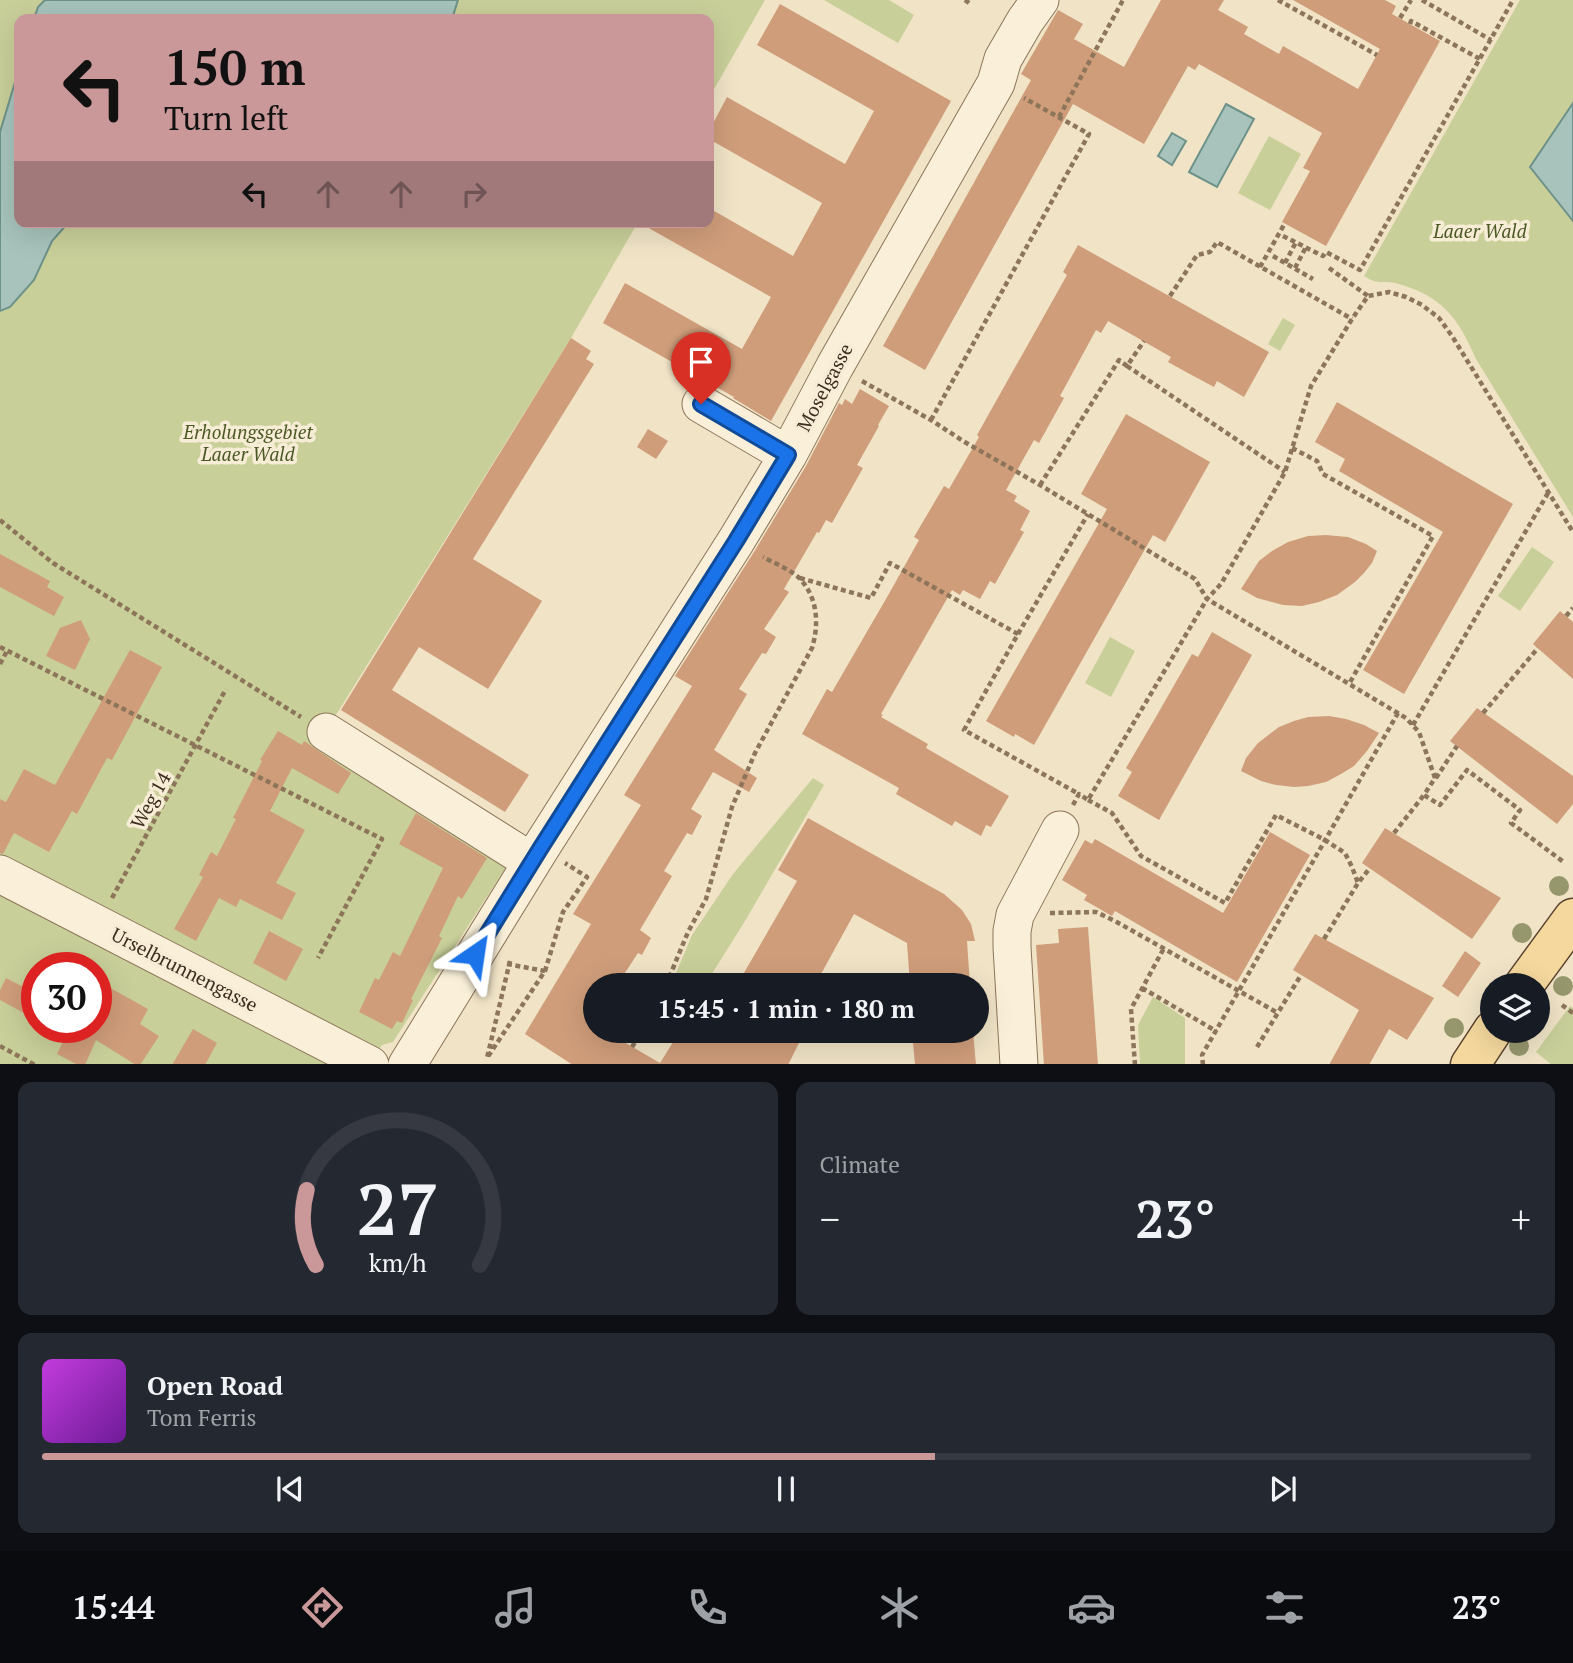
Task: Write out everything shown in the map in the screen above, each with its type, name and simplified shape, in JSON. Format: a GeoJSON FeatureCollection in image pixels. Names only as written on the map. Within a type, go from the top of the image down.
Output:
{"type":"FeatureCollection","features":[{"type":"Feature","properties":{"kind":"main road"},"geometry":{"type":"LineString","coordinates":[[1533,973],[1573,918]]}},
{"type":"Feature","properties":{"kind":"main road"},"geometry":{"type":"LineString","coordinates":[[1471,1064],[1484,1043]]}},
{"type":"Feature","properties":{"kind":"street","name":"Moselgasse"},"geometry":{"type":"LineString","coordinates":[[408,1064],[547,862],[736,541],[788,455],[839,379],[996,83],[1003,59],[1032,10]]}},
{"type":"Feature","properties":{"kind":"street"},"geometry":{"type":"LineString","coordinates":[[701,404],[788,455]]}},
{"type":"Feature","properties":{"kind":"street"},"geometry":{"type":"LineString","coordinates":[[326,732],[547,862]]}},
{"type":"Feature","properties":{"kind":"street"},"geometry":{"type":"LineString","coordinates":[[1019,1064],[1012,931],[1015,915],[1059,830]]}},
{"type":"Feature","properties":{"kind":"street","name":"Urselbrunnengasse"},"geometry":{"type":"LineString","coordinates":[[0,874],[368,1064]]}},
{"type":"Feature","properties":{"kind":"path"},"geometry":{"type":"LineString","coordinates":[[1059,117],[1123,0]]}},
{"type":"Feature","properties":{"kind":"path"},"geometry":{"type":"LineString","coordinates":[[1278,0],[1377,55]]}},
{"type":"Feature","properties":{"kind":"path"},"geometry":{"type":"LineString","coordinates":[[1400,19],[1411,0]]}},
{"type":"Feature","properties":{"kind":"path"},"geometry":{"type":"LineString","coordinates":[[1422,0],[1491,40]]}},
{"type":"Feature","properties":{"kind":"path"},"geometry":{"type":"LineString","coordinates":[[1283,236],[1323,256],[1326,252],[1360,270],[1513,0]]}},
{"type":"Feature","properties":{"kind":"path"},"geometry":{"type":"LineString","coordinates":[[1410,23],[1411,21],[1480,59]]}},
{"type":"Feature","properties":{"kind":"path"},"geometry":{"type":"LineString","coordinates":[[931,421],[1089,134],[996,83]]}},
{"type":"Feature","properties":{"kind":"path"},"geometry":{"type":"LineString","coordinates":[[1260,267],[1285,223]]}},
{"type":"Feature","properties":{"kind":"path"},"geometry":{"type":"LineString","coordinates":[[1170,296],[1197,255],[1210,253],[1217,242],[1352,319]]}},
{"type":"Feature","properties":{"kind":"path"},"geometry":{"type":"LineString","coordinates":[[1285,263],[1296,242]]}},
{"type":"Feature","properties":{"kind":"path"},"geometry":{"type":"LineString","coordinates":[[1294,268],[1306,247]]}},
{"type":"Feature","properties":{"kind":"path"},"geometry":{"type":"LineString","coordinates":[[1273,256],[1313,279]]}},
{"type":"Feature","properties":{"kind":"path"},"geometry":{"type":"LineString","coordinates":[[1329,268],[1368,296]]}},
{"type":"Feature","properties":{"kind":"path"},"geometry":{"type":"LineString","coordinates":[[1088,800],[1208,599],[1221,584],[1285,472],[1311,386],[1368,296],[1389,292],[1406,297],[1439,318],[1573,532]]}},
{"type":"Feature","properties":{"kind":"path"},"geometry":{"type":"LineString","coordinates":[[1127,366],[1144,341]]}},
{"type":"Feature","properties":{"kind":"path"},"geometry":{"type":"LineString","coordinates":[[1040,485],[1119,360],[1285,472]]}},
{"type":"Feature","properties":{"kind":"path"},"geometry":{"type":"LineString","coordinates":[[839,379],[931,421],[1040,485],[1195,579],[1208,599],[1406,718],[1419,732],[1436,778]]}},
{"type":"Feature","properties":{"kind":"path"},"geometry":{"type":"LineString","coordinates":[[1292,448],[1317,461],[1324,474],[1433,536],[1349,684]]}},
{"type":"Feature","properties":{"kind":"path"},"geometry":{"type":"LineString","coordinates":[[1413,725],[1548,492]]}},
{"type":"Feature","properties":{"kind":"path"},"geometry":{"type":"LineString","coordinates":[[1088,514],[964,730],[1112,813],[1141,856],[1225,903],[1276,815],[1345,853],[1358,883]]}},
{"type":"Feature","properties":{"kind":"path"},"geometry":{"type":"LineString","coordinates":[[0,520],[53,563],[326,732]]}},
{"type":"Feature","properties":{"kind":"path"},"geometry":{"type":"LineString","coordinates":[[736,541],[800,578],[871,598],[890,563],[1018,634]]}},
{"type":"Feature","properties":{"kind":"path"},"geometry":{"type":"LineString","coordinates":[[671,973],[705,899],[733,807],[755,753],[812,648],[816,634],[815,607],[800,578]]}},
{"type":"Feature","properties":{"kind":"path"},"geometry":{"type":"LineString","coordinates":[[1566,616],[1573,608]]}},
{"type":"Feature","properties":{"kind":"path"},"geometry":{"type":"LineString","coordinates":[[0,647],[382,839],[318,958]]}},
{"type":"Feature","properties":{"kind":"path"},"geometry":{"type":"LineString","coordinates":[[1483,713],[1538,648]]}},
{"type":"Feature","properties":{"kind":"path"},"geometry":{"type":"LineString","coordinates":[[0,664],[7,651]]}},
{"type":"Feature","properties":{"kind":"path","name":"Weg 14"},"geometry":{"type":"LineString","coordinates":[[97,923],[226,689]]}},
{"type":"Feature","properties":{"kind":"path"},"geometry":{"type":"LineString","coordinates":[[1203,1064],[1202,1055],[1398,713]]}},
{"type":"Feature","properties":{"kind":"path"},"geometry":{"type":"LineString","coordinates":[[1394,834],[1457,746]]}},
{"type":"Feature","properties":{"kind":"path"},"geometry":{"type":"LineString","coordinates":[[1424,795],[1440,805],[1467,770],[1520,810],[1511,823],[1566,863]]}},
{"type":"Feature","properties":{"kind":"path"},"geometry":{"type":"LineString","coordinates":[[1059,830],[1079,794]]}},
{"type":"Feature","properties":{"kind":"path"},"geometry":{"type":"LineString","coordinates":[[512,953],[487,1058],[545,971],[563,912],[587,877],[547,862]]}},
{"type":"Feature","properties":{"kind":"path"},"geometry":{"type":"LineString","coordinates":[[1324,939],[1370,868]]}},
{"type":"Feature","properties":{"kind":"path"},"geometry":{"type":"LineString","coordinates":[[1015,915],[1096,912],[1278,1013]]}},
{"type":"Feature","properties":{"kind":"path"},"geometry":{"type":"LineString","coordinates":[[1135,1064],[1131,1009],[1164,948]]}},
{"type":"Feature","properties":{"kind":"path"},"geometry":{"type":"LineString","coordinates":[[501,963],[545,971]]}},
{"type":"Feature","properties":{"kind":"path"},"geometry":{"type":"LineString","coordinates":[[1257,1047],[1301,975]]}},
{"type":"Feature","properties":{"kind":"path"},"geometry":{"type":"LineString","coordinates":[[1142,988],[1216,1031]]}},
{"type":"Feature","properties":{"kind":"path"},"geometry":{"type":"LineString","coordinates":[[1562,1004],[1573,1013]]}},
{"type":"Feature","properties":{"kind":"path"},"geometry":{"type":"LineString","coordinates":[[0,1046],[33,1064]]}},
{"type":"Feature","properties":{"kind":"green space"},"geometry":{"type":"Polygon","coordinates":[[[0,0],[45,0],[36,14],[14,14],[14,86],[0,132],[0,0]]]}},
{"type":"Feature","properties":{"kind":"green space"},"geometry":{"type":"Polygon","coordinates":[[[458,0],[765,0],[714,89],[714,14],[454,14],[458,0]]]}},
{"type":"Feature","properties":{"kind":"green space"},"geometry":{"type":"Polygon","coordinates":[[[824,0],[889,0],[914,15],[898,43],[824,0]]]}},
{"type":"Feature","properties":{"kind":"green space","name":"Laaer Wald"},"geometry":{"type":"Polygon","coordinates":[[[1520,0],[1573,0],[1573,103],[1530,167],[1573,221],[1573,517],[1455,320],[1425,294],[1364,276],[1520,0]]]}},
{"type":"Feature","properties":{"kind":"green space"},"geometry":{"type":"Polygon","coordinates":[[[1269,136],[1301,154],[1270,210],[1238,193],[1269,136]]]}},
{"type":"Feature","properties":{"kind":"green space","name":"Erholungsgebiet Laaer Wald"},"geometry":{"type":"Polygon","coordinates":[[[64,228],[635,228],[571,338],[321,739],[510,861],[393,1042],[382,1045],[368,1064],[0,1064],[0,311],[10,307],[34,280],[52,241],[64,228]]]}},
{"type":"Feature","properties":{"kind":"green space"},"geometry":{"type":"Polygon","coordinates":[[[1283,318],[1295,325],[1280,351],[1268,344],[1283,318]]]}},
{"type":"Feature","properties":{"kind":"green space"},"geometry":{"type":"Polygon","coordinates":[[[1532,547],[1554,562],[1520,611],[1498,596],[1532,547]]]}},
{"type":"Feature","properties":{"kind":"green space"},"geometry":{"type":"Polygon","coordinates":[[[1110,637],[1135,651],[1111,697],[1085,683],[1110,637]]]}},
{"type":"Feature","properties":{"kind":"green space"},"geometry":{"type":"Polygon","coordinates":[[[813,778],[824,785],[712,973],[676,973],[692,935],[733,874],[813,778]]]}},
{"type":"Feature","properties":{"kind":"green space"},"geometry":{"type":"Polygon","coordinates":[[[1153,997],[1185,1018],[1185,1064],[1140,1064],[1138,1025],[1153,997]]]}},
{"type":"Feature","properties":{"kind":"green space"},"geometry":{"type":"Polygon","coordinates":[[[1570,1006],[1573,1008],[1573,1064],[1551,1064],[1536,1052],[1543,1043],[1550,1043],[1550,1033],[1570,1006]]]}},
{"type":"Feature","properties":{"kind":"water"},"geometry":{"type":"Polygon","coordinates":[[[45,0],[458,0],[454,14],[36,14],[45,0]]]}},
{"type":"Feature","properties":{"kind":"water"},"geometry":{"type":"Polygon","coordinates":[[[14,86],[14,228],[64,228],[52,241],[34,280],[10,307],[0,311],[0,132],[14,86]]]}},
{"type":"Feature","properties":{"kind":"water"},"geometry":{"type":"Polygon","coordinates":[[[1573,103],[1573,221],[1530,167],[1573,103]]]}},
{"type":"Feature","properties":{"kind":"water"},"geometry":{"type":"Polygon","coordinates":[[[1226,104],[1254,119],[1217,187],[1189,172],[1226,104]]]}},
{"type":"Feature","properties":{"kind":"water"},"geometry":{"type":"Polygon","coordinates":[[[1172,133],[1186,141],[1172,165],[1158,156],[1172,133]]]}},
{"type":"Feature","properties":{"kind":"building"},"geometry":{"type":"Polygon","coordinates":[[[1161,0],[1224,0],[1218,10],[1248,27],[1244,34],[1279,54],[1283,46],[1358,89],[1380,49],[1293,0],[1385,0],[1396,6],[1392,14],[1440,41],[1326,246],[1282,222],[1310,171],[1303,168],[1322,133],[1199,64],[1195,70],[1188,66],[1144,144],[1073,104],[925,370],[883,346],[1031,80],[1021,74],[1058,10],[1083,24],[1074,39],[1124,67],[1161,0]]]}},
{"type":"Feature","properties":{"kind":"building"},"geometry":{"type":"Polygon","coordinates":[[[780,4],[951,101],[771,421],[603,323],[625,283],[742,349],[771,297],[649,228],[714,228],[714,211],[793,256],[822,203],[714,142],[714,122],[727,97],[845,164],[874,111],[757,45],[780,4]]]}},
{"type":"Feature","properties":{"kind":"building"},"geometry":{"type":"Polygon","coordinates":[[[1078,245],[1269,352],[1244,397],[1217,381],[1214,387],[1168,362],[1171,357],[1108,321],[1101,333],[1096,330],[1060,396],[1064,398],[1039,443],[1034,440],[1006,490],[1017,496],[1014,501],[1030,511],[1020,530],[1024,532],[995,584],[990,581],[980,599],[963,590],[960,595],[952,590],[881,714],[881,717],[928,744],[926,748],[1009,796],[991,827],[986,825],[981,836],[955,821],[952,826],[896,794],[899,788],[802,734],[827,689],[832,692],[890,592],[919,540],[914,537],[944,486],[949,489],[979,437],[977,435],[1067,275],[1063,272],[1078,245]]]}},
{"type":"Feature","properties":{"kind":"building"},"geometry":{"type":"Polygon","coordinates":[[[571,338],[591,351],[586,359],[594,364],[473,559],[542,601],[488,689],[419,647],[392,690],[529,775],[505,812],[341,710],[571,338]]]}},
{"type":"Feature","properties":{"kind":"building"},"geometry":{"type":"Polygon","coordinates":[[[860,389],[889,406],[857,465],[863,468],[832,523],[826,520],[819,533],[817,532],[784,589],[789,592],[764,629],[776,637],[766,654],[762,653],[739,689],[747,694],[714,750],[757,778],[749,792],[713,772],[691,809],[702,816],[692,835],[687,833],[664,871],[672,876],[640,930],[651,938],[642,955],[638,953],[625,973],[583,973],[583,1043],[626,1043],[660,1063],[672,1043],[799,1043],[788,1064],[571,1064],[525,1034],[591,924],[573,914],[641,805],[624,795],[692,686],[675,676],[806,466],[839,403],[842,405],[845,399],[852,404],[860,389]]]}},
{"type":"Feature","properties":{"kind":"building"},"geometry":{"type":"Polygon","coordinates":[[[1337,402],[1513,504],[1404,694],[1363,670],[1443,532],[1339,471],[1345,459],[1315,442],[1337,402]]]}},
{"type":"Feature","properties":{"kind":"building"},"geometry":{"type":"Polygon","coordinates":[[[1126,414],[1210,462],[1165,542],[1153,535],[1034,745],[986,721],[1107,509],[1081,494],[1126,414]]]}},
{"type":"Feature","properties":{"kind":"building"},"geometry":{"type":"Polygon","coordinates":[[[648,429],[668,441],[656,459],[637,447],[648,429]]]}},
{"type":"Feature","properties":{"kind":"building"},"geometry":{"type":"Polygon","coordinates":[[[1308,536],[1348,537],[1377,551],[1364,573],[1337,595],[1302,606],[1283,605],[1257,598],[1241,589],[1259,561],[1272,551],[1288,542],[1308,536]]]}},
{"type":"Feature","properties":{"kind":"building"},"geometry":{"type":"Polygon","coordinates":[[[0,554],[50,581],[47,587],[64,597],[54,616],[0,587],[0,554]]]}},
{"type":"Feature","properties":{"kind":"building"},"geometry":{"type":"Polygon","coordinates":[[[1560,611],[1573,622],[1573,679],[1533,644],[1560,611]]]}},
{"type":"Feature","properties":{"kind":"building"},"geometry":{"type":"Polygon","coordinates":[[[81,620],[90,639],[75,670],[46,656],[60,628],[81,620]]]}},
{"type":"Feature","properties":{"kind":"building"},"geometry":{"type":"Polygon","coordinates":[[[1212,632],[1252,655],[1159,820],[1118,796],[1132,772],[1126,768],[1192,654],[1198,657],[1212,632]]]}},
{"type":"Feature","properties":{"kind":"building"},"geometry":{"type":"Polygon","coordinates":[[[130,650],[162,667],[112,760],[107,758],[77,814],[72,811],[49,852],[14,833],[3,854],[0,853],[0,799],[6,802],[24,769],[55,785],[130,650]]]}},
{"type":"Feature","properties":{"kind":"building"},"geometry":{"type":"Polygon","coordinates":[[[1477,708],[1573,776],[1573,804],[1557,824],[1450,741],[1477,708]]]}},
{"type":"Feature","properties":{"kind":"building"},"geometry":{"type":"Polygon","coordinates":[[[1329,716],[1364,725],[1379,733],[1354,766],[1326,782],[1294,787],[1261,781],[1241,771],[1246,758],[1258,743],[1279,727],[1308,717],[1329,716]]]}},
{"type":"Feature","properties":{"kind":"building"},"geometry":{"type":"Polygon","coordinates":[[[278,731],[302,745],[304,741],[351,773],[338,794],[292,768],[270,811],[305,830],[276,883],[296,893],[282,920],[240,899],[236,907],[219,898],[196,941],[174,929],[203,877],[199,875],[211,852],[217,856],[262,761],[260,760],[278,731]]]}},
{"type":"Feature","properties":{"kind":"building"},"geometry":{"type":"Polygon","coordinates":[[[416,813],[487,858],[462,899],[458,896],[439,936],[442,938],[402,1023],[397,1021],[392,1029],[359,1012],[375,978],[379,980],[393,952],[400,956],[443,868],[399,844],[416,813]]]}},
{"type":"Feature","properties":{"kind":"building"},"geometry":{"type":"Polygon","coordinates":[[[808,818],[944,894],[962,910],[971,924],[975,941],[967,941],[969,973],[909,973],[907,943],[854,914],[822,973],[744,973],[797,881],[778,870],[808,818]]]}},
{"type":"Feature","properties":{"kind":"building"},"geometry":{"type":"Polygon","coordinates":[[[1385,828],[1501,898],[1472,939],[1362,863],[1385,828]]]}},
{"type":"Feature","properties":{"kind":"building"},"geometry":{"type":"Polygon","coordinates":[[[1270,832],[1310,855],[1237,982],[1115,911],[1112,916],[1084,900],[1087,895],[1062,880],[1085,840],[1092,844],[1095,839],[1223,913],[1270,832]]]}},
{"type":"Feature","properties":{"kind":"building"},"geometry":{"type":"Polygon","coordinates":[[[1088,927],[1098,1064],[1044,1064],[1036,945],[1059,943],[1058,929],[1088,927]]]}},
{"type":"Feature","properties":{"kind":"building"},"geometry":{"type":"Polygon","coordinates":[[[269,931],[303,949],[286,981],[253,963],[269,931]]]}},
{"type":"Feature","properties":{"kind":"building"},"geometry":{"type":"Polygon","coordinates":[[[1315,934],[1434,998],[1407,1040],[1389,1029],[1370,1064],[1330,1064],[1359,1010],[1293,970],[1315,934]]]}},
{"type":"Feature","properties":{"kind":"building"},"geometry":{"type":"Polygon","coordinates":[[[1465,951],[1481,963],[1458,997],[1442,986],[1465,951]]]}},
{"type":"Feature","properties":{"kind":"building"},"geometry":{"type":"Polygon","coordinates":[[[6,978],[21,986],[21,1011],[0,1000],[0,990],[6,978]]]}},
{"type":"Feature","properties":{"kind":"building"},"geometry":{"type":"Polygon","coordinates":[[[112,989],[148,1009],[140,1024],[159,1036],[141,1064],[134,1064],[101,1043],[112,1043],[112,989]]]}},
{"type":"Feature","properties":{"kind":"building"},"geometry":{"type":"Polygon","coordinates":[[[193,1029],[217,1043],[206,1064],[173,1064],[193,1029]]]}},
{"type":"Feature","properties":{"kind":"building"},"geometry":{"type":"Polygon","coordinates":[[[62,1043],[95,1043],[85,1064],[76,1064],[57,1054],[62,1043]]]}},
{"type":"Feature","properties":{"kind":"building"},"geometry":{"type":"Polygon","coordinates":[[[913,1043],[974,1043],[976,1064],[915,1064],[913,1043]]]}},
{"type":"Feature","properties":{"kind":"route"},"geometry":{"type":"LineString","coordinates":[[475,954],[788,455],[701,404]]}}]}
